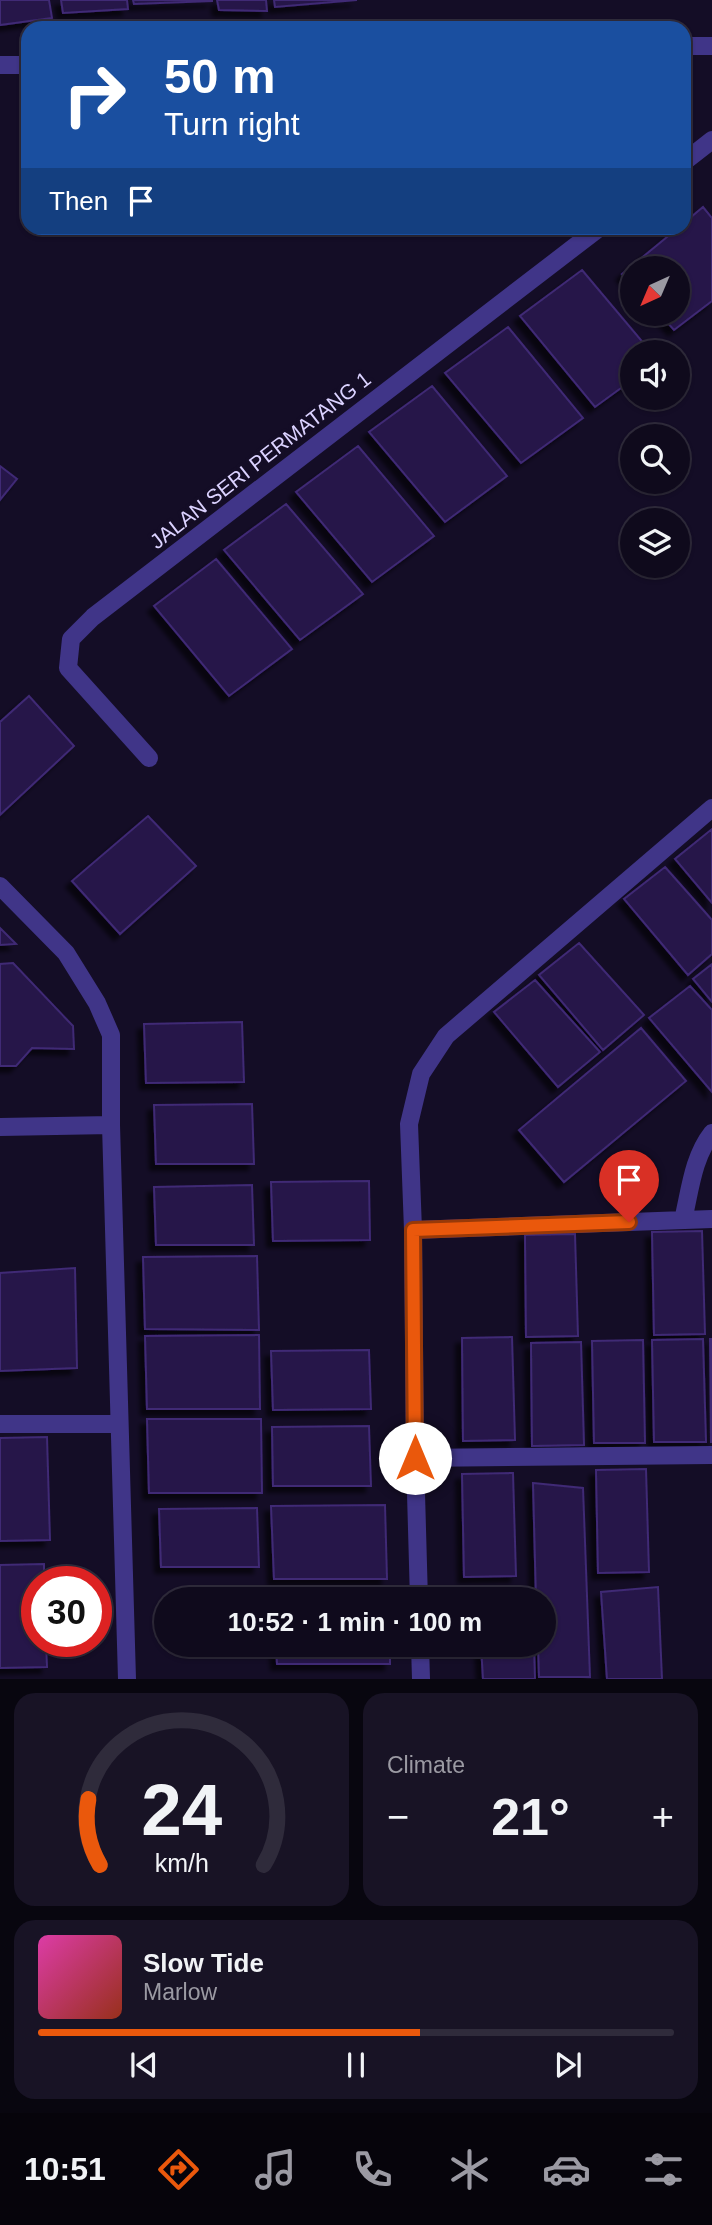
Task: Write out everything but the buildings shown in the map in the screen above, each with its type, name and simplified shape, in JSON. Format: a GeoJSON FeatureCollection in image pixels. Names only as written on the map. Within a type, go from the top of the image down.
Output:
{"type":"FeatureCollection","features":[{"type":"Feature","properties":{"kind":"street"},"geometry":{"type":"LineString","coordinates":[[691,46],[712,46]]}},
{"type":"Feature","properties":{"kind":"street"},"geometry":{"type":"LineString","coordinates":[[0,65],[21,65]]}},
{"type":"Feature","properties":{"kind":"street"},"geometry":{"type":"LineString","coordinates":[[691,156],[712,140]]}},
{"type":"Feature","properties":{"kind":"street","name":"JALAN SERI PERMATANG 1"},"geometry":{"type":"LineString","coordinates":[[149,758],[68,668],[71,639],[93,617],[590,235]]}},
{"type":"Feature","properties":{"kind":"street"},"geometry":{"type":"LineString","coordinates":[[419,1587],[409,1124],[421,1074],[446,1036],[712,808]]}},
{"type":"Feature","properties":{"kind":"street"},"geometry":{"type":"LineString","coordinates":[[0,886],[66,953],[97,1003],[111,1035],[111,1125],[127,1679]]}},
{"type":"Feature","properties":{"kind":"street"},"geometry":{"type":"LineString","coordinates":[[0,1127],[111,1125]]}},
{"type":"Feature","properties":{"kind":"street"},"geometry":{"type":"LineString","coordinates":[[683,1220],[694,1170],[704,1142],[712,1133]]}},
{"type":"Feature","properties":{"kind":"street"},"geometry":{"type":"LineString","coordinates":[[413,1230],[712,1219]]}},
{"type":"Feature","properties":{"kind":"street"},"geometry":{"type":"LineString","coordinates":[[0,1424],[119,1424]]}},
{"type":"Feature","properties":{"kind":"street"},"geometry":{"type":"LineString","coordinates":[[415,1458],[712,1455]]}},
{"type":"Feature","properties":{"kind":"street"},"geometry":{"type":"LineString","coordinates":[[420,1657],[421,1679]]}},
{"type":"Feature","properties":{"kind":"route"},"geometry":{"type":"LineString","coordinates":[[415,1458],[413,1230],[629,1222]]}}]}
